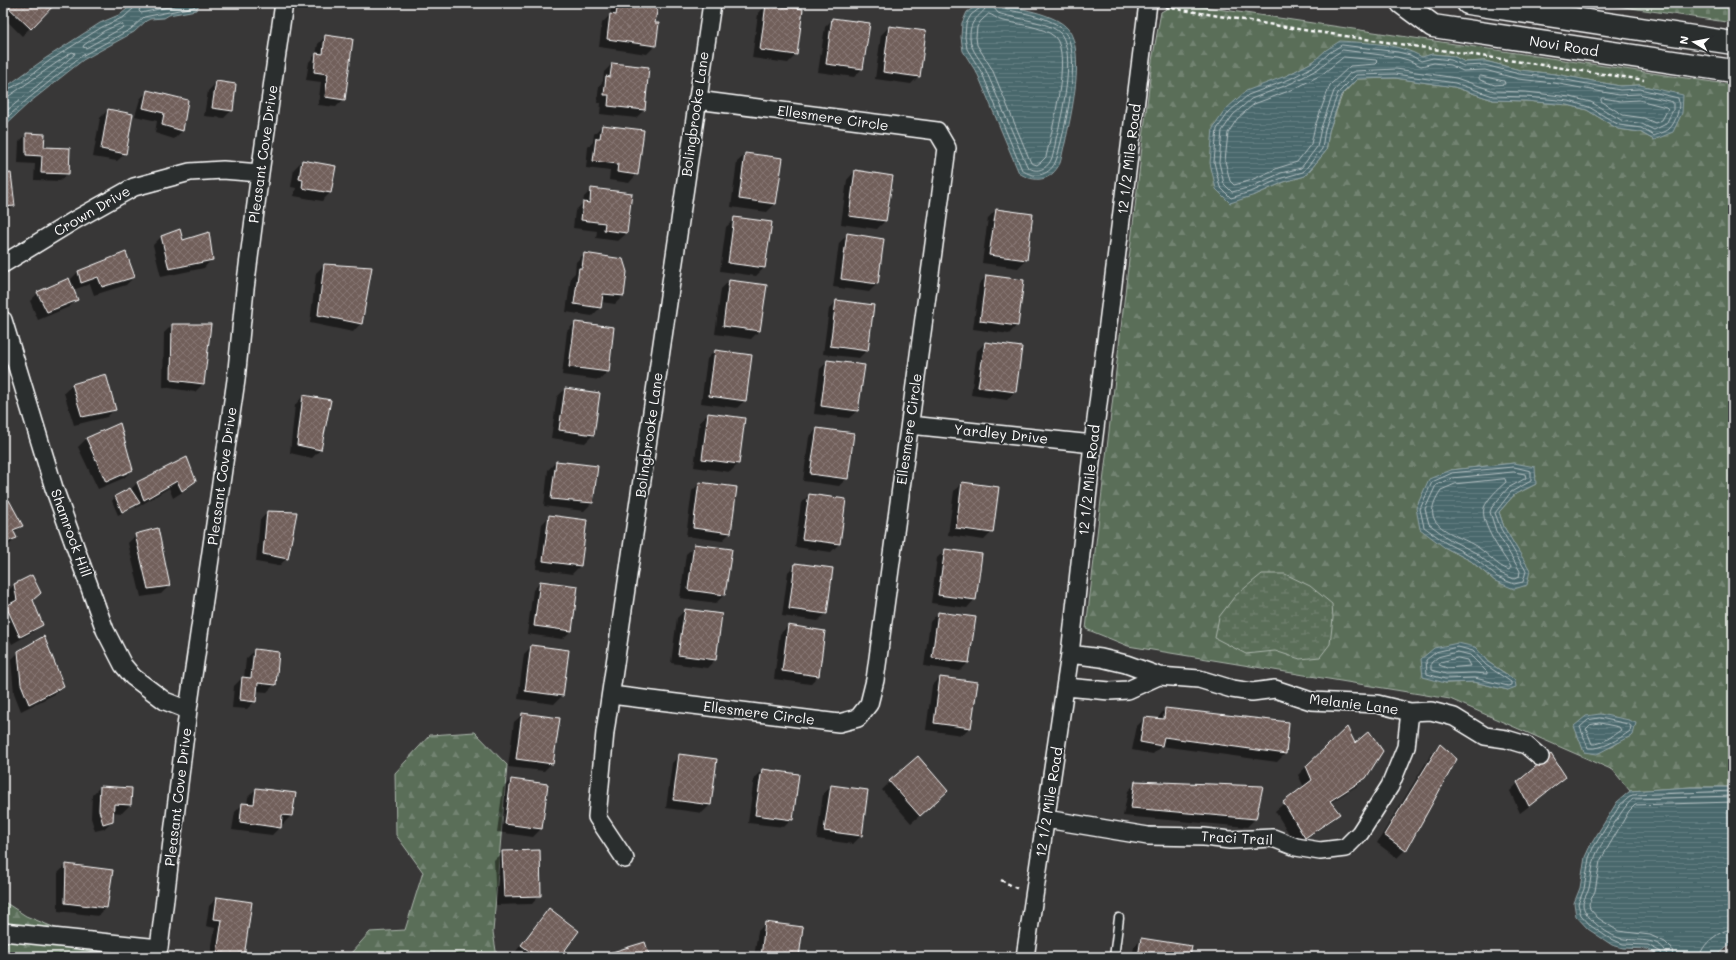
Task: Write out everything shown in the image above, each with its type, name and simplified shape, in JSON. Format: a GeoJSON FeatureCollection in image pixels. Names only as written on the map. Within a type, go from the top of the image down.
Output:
{"type":"FeatureCollection","features":[{"type":"Feature","properties":{"kind":"main road","name":"Novi Road"},"geometry":{"type":"LineString","coordinates":[[1402,3],[1433,26],[1733,72]]}},
{"type":"Feature","properties":{"kind":"main road","name":"Novi Road"},"geometry":{"type":"LineString","coordinates":[[1468,3],[1733,43]]}},
{"type":"Feature","properties":{"kind":"street","name":"Pleasant Cove Drive"},"geometry":{"type":"LineString","coordinates":[[3,932],[159,948],[188,710],[236,380],[245,289],[284,3]]}},
{"type":"Feature","properties":{"kind":"street","name":"Bolingbrooke Lane"},"geometry":{"type":"LineString","coordinates":[[625,859],[597,817],[611,695],[712,3]]}},
{"type":"Feature","properties":{"kind":"street","name":"12 1/2 Mile Road"},"geometry":{"type":"LineString","coordinates":[[1025,957],[1066,687],[1093,444],[1148,3]]}},
{"type":"Feature","properties":{"kind":"street","name":"Ellesmere Circle"},"geometry":{"type":"LineString","coordinates":[[611,695],[839,723],[858,718],[869,704],[875,680],[947,148],[937,131],[697,100]]}},
{"type":"Feature","properties":{"kind":"street","name":"Crown Drive"},"geometry":{"type":"LineString","coordinates":[[3,264],[75,220],[134,187],[190,172],[223,170],[260,173]]}},
{"type":"Feature","properties":{"kind":"street","name":"Shamrock Hill"},"geometry":{"type":"LineString","coordinates":[[3,320],[54,488],[105,630],[123,665],[133,677],[165,701],[188,710]]}},
{"type":"Feature","properties":{"kind":"street","name":"Yardley Drive"},"geometry":{"type":"LineString","coordinates":[[910,425],[1093,444]]}},
{"type":"Feature","properties":{"kind":"street","name":"Melanie Lane"},"geometry":{"type":"LineString","coordinates":[[1070,654],[1101,658],[1126,664],[1159,676],[1199,679],[1232,689],[1252,692],[1275,689],[1311,701],[1377,704],[1410,712],[1431,711],[1454,717],[1485,736],[1526,744],[1540,757]]}},
{"type":"Feature","properties":{"kind":"street","name":"Melanie Lane"},"geometry":{"type":"LineString","coordinates":[[1066,687],[1110,691],[1128,690],[1159,676]]}},
{"type":"Feature","properties":{"kind":"street","name":"Traci Trail"},"geometry":{"type":"LineString","coordinates":[[1046,819],[1148,836],[1204,837],[1230,840],[1273,838],[1296,847],[1320,851],[1345,848],[1360,833],[1390,786],[1406,747],[1410,712]]}},
{"type":"Feature","properties":{"kind":"lane"},"geometry":{"type":"LineString","coordinates":[[1114,957],[1119,918]]}},
{"type":"Feature","properties":{"kind":"path"},"geometry":{"type":"LineString","coordinates":[[1148,3],[1304,30],[1651,81]]}},
{"type":"Feature","properties":{"kind":"green space"},"geometry":{"type":"Polygon","coordinates":[[[1177,3],[1733,85],[1733,787],[1691,787],[1630,791],[1613,770],[1450,699],[1128,646],[1086,629],[1152,61],[1161,12],[1177,3]],[[1362,43],[1314,61],[1288,75],[1255,195],[1284,182],[1305,176],[1326,151],[1329,131],[1342,95],[1357,79],[1395,78],[1454,87],[1493,100],[1568,105],[1587,110],[1618,129],[1640,132],[1654,140],[1655,89],[1640,85],[1620,86],[1555,74],[1520,70],[1485,61],[1465,62],[1453,56],[1432,54],[1422,58],[1401,49],[1362,43]],[[1514,463],[1451,470],[1444,547],[1471,561],[1495,581],[1516,548],[1504,527],[1499,512],[1514,495],[1536,484],[1514,463]],[[1475,647],[1445,683],[1474,682],[1508,690],[1508,675],[1488,662],[1475,647]],[[1633,735],[1580,740],[1584,752],[1612,747],[1633,735]]]}},
{"type":"Feature","properties":{"kind":"green space"},"geometry":{"type":"Polygon","coordinates":[[[1597,3],[1733,3],[1733,23],[1597,3]]]}},
{"type":"Feature","properties":{"kind":"green space"},"geometry":{"type":"Polygon","coordinates":[[[1262,574],[1285,574],[1310,586],[1332,604],[1333,618],[1330,644],[1320,657],[1300,659],[1275,651],[1246,654],[1215,638],[1219,617],[1235,596],[1262,574]]]}},
{"type":"Feature","properties":{"kind":"green space"},"geometry":{"type":"Polygon","coordinates":[[[475,732],[507,765],[493,932],[497,957],[350,957],[351,953],[370,932],[405,930],[423,872],[396,835],[395,773],[430,735],[475,732]]]}},
{"type":"Feature","properties":{"kind":"green space"},"geometry":{"type":"Polygon","coordinates":[[[3,901],[26,916],[127,957],[3,957],[3,901]]]}},
{"type":"Feature","properties":{"kind":"water"},"geometry":{"type":"Polygon","coordinates":[[[134,3],[200,3],[196,10],[169,15],[164,18],[150,19],[134,32],[83,60],[30,102],[3,127],[3,89],[46,58],[100,23],[121,14],[134,3]]]}},
{"type":"Feature","properties":{"kind":"water"},"geometry":{"type":"Polygon","coordinates":[[[997,4],[1024,9],[1054,19],[1062,23],[1068,29],[1073,39],[1077,68],[1071,117],[1060,163],[1052,174],[1042,179],[1030,178],[1019,173],[978,75],[963,51],[961,37],[962,23],[967,12],[978,5],[997,4]]]}},
{"type":"Feature","properties":{"kind":"water"},"geometry":{"type":"Polygon","coordinates":[[[1340,41],[1393,46],[1413,52],[1422,57],[1432,54],[1453,56],[1465,62],[1485,61],[1520,70],[1555,74],[1620,86],[1640,85],[1683,95],[1682,113],[1673,132],[1654,140],[1640,132],[1618,129],[1587,110],[1568,105],[1493,100],[1454,87],[1395,78],[1357,79],[1341,95],[1329,131],[1326,151],[1305,176],[1284,182],[1255,195],[1230,203],[1216,189],[1210,163],[1213,128],[1226,109],[1246,91],[1288,75],[1314,61],[1326,50],[1340,41]]]}},
{"type":"Feature","properties":{"kind":"water"},"geometry":{"type":"Polygon","coordinates":[[[1514,463],[1535,467],[1536,484],[1514,495],[1499,512],[1504,527],[1530,570],[1527,585],[1514,589],[1495,581],[1471,561],[1444,547],[1420,529],[1416,508],[1429,479],[1451,470],[1514,463]]]}},
{"type":"Feature","properties":{"kind":"water"},"geometry":{"type":"Polygon","coordinates":[[[1458,643],[1475,647],[1488,662],[1515,680],[1516,687],[1508,690],[1474,682],[1445,683],[1423,677],[1421,659],[1434,648],[1458,643]]]}},
{"type":"Feature","properties":{"kind":"water"},"geometry":{"type":"Polygon","coordinates":[[[1600,714],[1629,720],[1636,723],[1633,735],[1597,754],[1584,752],[1574,726],[1586,716],[1600,714]]]}},
{"type":"Feature","properties":{"kind":"water"},"geometry":{"type":"Polygon","coordinates":[[[1691,787],[1733,787],[1733,942],[1719,954],[1709,957],[1663,957],[1647,949],[1623,948],[1612,945],[1588,929],[1576,916],[1574,903],[1580,888],[1585,857],[1590,846],[1617,802],[1630,791],[1691,787]]]}},
{"type":"Feature","properties":{"kind":"building"},"geometry":{"type":"Polygon","coordinates":[[[4,3],[56,3],[31,29],[4,3]]]}},
{"type":"Feature","properties":{"kind":"building"},"geometry":{"type":"Polygon","coordinates":[[[618,3],[654,3],[653,6],[657,11],[655,23],[659,23],[656,46],[607,39],[610,14],[616,15],[618,3]]]}},
{"type":"Feature","properties":{"kind":"building"},"geometry":{"type":"Polygon","coordinates":[[[766,4],[803,9],[797,55],[760,50],[766,4]]]}},
{"type":"Feature","properties":{"kind":"building"},"geometry":{"type":"Polygon","coordinates":[[[832,18],[870,23],[863,69],[826,64],[832,18]]]}},
{"type":"Feature","properties":{"kind":"building"},"geometry":{"type":"Polygon","coordinates":[[[889,26],[926,31],[920,77],[883,72],[889,26]]]}},
{"type":"Feature","properties":{"kind":"building"},"geometry":{"type":"Polygon","coordinates":[[[325,35],[353,39],[345,100],[325,97],[328,74],[314,72],[316,53],[323,54],[325,35]]]}},
{"type":"Feature","properties":{"kind":"building"},"geometry":{"type":"Polygon","coordinates":[[[612,63],[649,67],[645,110],[608,106],[609,95],[604,95],[606,76],[610,77],[612,63]]]}},
{"type":"Feature","properties":{"kind":"building"},"geometry":{"type":"Polygon","coordinates":[[[216,81],[236,84],[233,111],[212,108],[216,81]]]}},
{"type":"Feature","properties":{"kind":"building"},"geometry":{"type":"Polygon","coordinates":[[[147,90],[188,100],[183,131],[162,125],[164,113],[143,108],[147,90]]]}},
{"type":"Feature","properties":{"kind":"building"},"geometry":{"type":"Polygon","coordinates":[[[108,109],[133,114],[126,154],[101,149],[108,109]]]}},
{"type":"Feature","properties":{"kind":"building"},"geometry":{"type":"Polygon","coordinates":[[[602,125],[644,130],[638,175],[617,172],[618,164],[593,161],[596,138],[600,138],[602,125]]]}},
{"type":"Feature","properties":{"kind":"building"},"geometry":{"type":"Polygon","coordinates":[[[26,133],[45,134],[44,147],[70,148],[69,174],[41,173],[42,156],[26,155],[26,133]]]}},
{"type":"Feature","properties":{"kind":"building"},"geometry":{"type":"Polygon","coordinates":[[[745,153],[783,158],[776,204],[739,199],[745,153]]]}},
{"type":"Feature","properties":{"kind":"building"},"geometry":{"type":"Polygon","coordinates":[[[302,160],[336,166],[331,193],[302,188],[303,180],[299,179],[302,160]]]}},
{"type":"Feature","properties":{"kind":"building"},"geometry":{"type":"Polygon","coordinates":[[[855,170],[893,176],[886,221],[849,216],[855,170]]]}},
{"type":"Feature","properties":{"kind":"building"},"geometry":{"type":"Polygon","coordinates":[[[11,173],[15,206],[3,207],[3,174],[11,173]]]}},
{"type":"Feature","properties":{"kind":"building"},"geometry":{"type":"Polygon","coordinates":[[[591,188],[632,193],[627,233],[604,230],[605,223],[581,220],[583,202],[590,203],[591,188]]]}},
{"type":"Feature","properties":{"kind":"building"},"geometry":{"type":"Polygon","coordinates":[[[996,209],[1033,214],[1027,260],[989,255],[996,209]]]}},
{"type":"Feature","properties":{"kind":"building"},"geometry":{"type":"Polygon","coordinates":[[[734,217],[772,222],[765,268],[728,263],[734,217]]]}},
{"type":"Feature","properties":{"kind":"building"},"geometry":{"type":"Polygon","coordinates":[[[180,229],[183,240],[209,232],[213,260],[169,269],[161,236],[180,229]]]}},
{"type":"Feature","properties":{"kind":"building"},"geometry":{"type":"Polygon","coordinates":[[[847,233],[884,239],[878,284],[841,279],[847,233]]]}},
{"type":"Feature","properties":{"kind":"building"},"geometry":{"type":"Polygon","coordinates":[[[126,252],[135,277],[102,287],[98,277],[81,283],[78,271],[126,252]]]}},
{"type":"Feature","properties":{"kind":"building"},"geometry":{"type":"Polygon","coordinates":[[[584,253],[623,259],[627,272],[624,296],[603,294],[601,308],[574,304],[579,268],[582,268],[584,253]]]}},
{"type":"Feature","properties":{"kind":"building"},"geometry":{"type":"Polygon","coordinates":[[[324,264],[372,267],[362,324],[318,315],[324,264]]]}},
{"type":"Feature","properties":{"kind":"building"},"geometry":{"type":"Polygon","coordinates":[[[986,275],[1024,280],[1018,326],[980,321],[986,275]]]}},
{"type":"Feature","properties":{"kind":"building"},"geometry":{"type":"Polygon","coordinates":[[[69,278],[78,300],[47,312],[37,292],[69,278]]]}},
{"type":"Feature","properties":{"kind":"building"},"geometry":{"type":"Polygon","coordinates":[[[729,280],[767,285],[760,331],[723,326],[729,280]]]}},
{"type":"Feature","properties":{"kind":"building"},"geometry":{"type":"Polygon","coordinates":[[[836,300],[874,305],[868,351],[830,346],[836,300]]]}},
{"type":"Feature","properties":{"kind":"building"},"geometry":{"type":"Polygon","coordinates":[[[575,322],[614,327],[609,372],[569,367],[575,322]]]}},
{"type":"Feature","properties":{"kind":"building"},"geometry":{"type":"Polygon","coordinates":[[[172,324],[211,324],[204,384],[171,380],[172,324]]]}},
{"type":"Feature","properties":{"kind":"building"},"geometry":{"type":"Polygon","coordinates":[[[985,342],[1022,347],[1016,392],[978,387],[985,342]]]}},
{"type":"Feature","properties":{"kind":"building"},"geometry":{"type":"Polygon","coordinates":[[[715,350],[752,355],[746,401],[709,396],[715,350]]]}},
{"type":"Feature","properties":{"kind":"building"},"geometry":{"type":"Polygon","coordinates":[[[827,360],[865,365],[858,411],[821,406],[827,360]]]}},
{"type":"Feature","properties":{"kind":"building"},"geometry":{"type":"Polygon","coordinates":[[[106,374],[116,410],[82,417],[72,384],[106,374]]]}},
{"type":"Feature","properties":{"kind":"building"},"geometry":{"type":"Polygon","coordinates":[[[565,388],[600,393],[594,435],[559,430],[565,388]]]}},
{"type":"Feature","properties":{"kind":"building"},"geometry":{"type":"Polygon","coordinates":[[[303,395],[331,400],[321,450],[297,445],[303,395]]]}},
{"type":"Feature","properties":{"kind":"building"},"geometry":{"type":"Polygon","coordinates":[[[708,413],[745,418],[739,464],[702,459],[708,413]]]}},
{"type":"Feature","properties":{"kind":"building"},"geometry":{"type":"Polygon","coordinates":[[[120,423],[133,470],[106,482],[86,438],[120,423]]]}},
{"type":"Feature","properties":{"kind":"building"},"geometry":{"type":"Polygon","coordinates":[[[817,428],[854,433],[848,479],[810,474],[817,428]]]}},
{"type":"Feature","properties":{"kind":"building"},"geometry":{"type":"Polygon","coordinates":[[[187,457],[196,481],[182,491],[177,481],[144,500],[137,482],[187,457]]]}},
{"type":"Feature","properties":{"kind":"building"},"geometry":{"type":"Polygon","coordinates":[[[556,461],[598,466],[593,503],[551,499],[556,461]]]}},
{"type":"Feature","properties":{"kind":"building"},"geometry":{"type":"Polygon","coordinates":[[[699,482],[737,487],[731,533],[693,528],[699,482]]]}},
{"type":"Feature","properties":{"kind":"building"},"geometry":{"type":"Polygon","coordinates":[[[962,482],[999,487],[993,533],[956,528],[962,482]]]}},
{"type":"Feature","properties":{"kind":"building"},"geometry":{"type":"Polygon","coordinates":[[[130,488],[140,503],[122,512],[115,496],[130,488]]]}},
{"type":"Feature","properties":{"kind":"building"},"geometry":{"type":"Polygon","coordinates":[[[809,494],[846,499],[840,544],[802,539],[809,494]]]}},
{"type":"Feature","properties":{"kind":"building"},"geometry":{"type":"Polygon","coordinates":[[[9,500],[23,526],[13,530],[17,538],[3,543],[3,504],[9,500]]]}},
{"type":"Feature","properties":{"kind":"building"},"geometry":{"type":"Polygon","coordinates":[[[267,511],[297,512],[288,559],[263,554],[267,511]]]}},
{"type":"Feature","properties":{"kind":"building"},"geometry":{"type":"Polygon","coordinates":[[[549,515],[587,520],[581,566],[543,561],[549,515]]]}},
{"type":"Feature","properties":{"kind":"building"},"geometry":{"type":"Polygon","coordinates":[[[158,528],[170,586],[148,589],[135,534],[158,528]]]}},
{"type":"Feature","properties":{"kind":"building"},"geometry":{"type":"Polygon","coordinates":[[[694,544],[732,549],[725,595],[688,590],[694,544]]]}},
{"type":"Feature","properties":{"kind":"building"},"geometry":{"type":"Polygon","coordinates":[[[945,549],[982,554],[976,600],[938,595],[945,549]]]}},
{"type":"Feature","properties":{"kind":"building"},"geometry":{"type":"Polygon","coordinates":[[[795,563],[833,568],[827,614],[789,609],[795,563]]]}},
{"type":"Feature","properties":{"kind":"building"},"geometry":{"type":"Polygon","coordinates":[[[32,575],[41,593],[33,600],[43,625],[20,637],[6,606],[17,600],[14,584],[32,575]]]}},
{"type":"Feature","properties":{"kind":"building"},"geometry":{"type":"Polygon","coordinates":[[[540,581],[578,586],[572,631],[534,626],[540,581]]]}},
{"type":"Feature","properties":{"kind":"building"},"geometry":{"type":"Polygon","coordinates":[[[685,609],[722,614],[716,660],[678,655],[685,609]]]}},
{"type":"Feature","properties":{"kind":"building"},"geometry":{"type":"Polygon","coordinates":[[[938,612],[976,617],[969,663],[932,658],[938,612]]]}},
{"type":"Feature","properties":{"kind":"building"},"geometry":{"type":"Polygon","coordinates":[[[788,625],[825,631],[819,676],[782,671],[788,625]]]}},
{"type":"Feature","properties":{"kind":"building"},"geometry":{"type":"Polygon","coordinates":[[[44,636],[64,686],[29,704],[21,684],[18,651],[44,636]]]}},
{"type":"Feature","properties":{"kind":"building"},"geometry":{"type":"Polygon","coordinates":[[[531,645],[569,650],[563,696],[525,691],[531,645]]]}},
{"type":"Feature","properties":{"kind":"building"},"geometry":{"type":"Polygon","coordinates":[[[254,649],[279,652],[276,685],[258,683],[256,702],[240,700],[242,677],[251,678],[254,649]]]}},
{"type":"Feature","properties":{"kind":"building"},"geometry":{"type":"Polygon","coordinates":[[[940,677],[978,682],[971,728],[934,723],[940,677]]]}},
{"type":"Feature","properties":{"kind":"building"},"geometry":{"type":"Polygon","coordinates":[[[1165,708],[1289,722],[1286,754],[1164,737],[1162,746],[1140,742],[1144,717],[1164,719],[1165,708]]]}},
{"type":"Feature","properties":{"kind":"building"},"geometry":{"type":"Polygon","coordinates":[[[522,713],[560,718],[553,764],[516,759],[522,713]]]}},
{"type":"Feature","properties":{"kind":"building"},"geometry":{"type":"Polygon","coordinates":[[[1347,727],[1355,743],[1369,731],[1383,751],[1366,778],[1330,801],[1340,814],[1305,838],[1283,802],[1312,780],[1306,766],[1347,727]]]}},
{"type":"Feature","properties":{"kind":"building"},"geometry":{"type":"Polygon","coordinates":[[[1440,744],[1457,759],[1406,851],[1384,835],[1440,744]]]}},
{"type":"Feature","properties":{"kind":"building"},"geometry":{"type":"Polygon","coordinates":[[[679,754],[717,759],[711,805],[673,800],[679,754]]]}},
{"type":"Feature","properties":{"kind":"building"},"geometry":{"type":"Polygon","coordinates":[[[1551,754],[1566,777],[1529,806],[1517,782],[1551,754]]]}},
{"type":"Feature","properties":{"kind":"building"},"geometry":{"type":"Polygon","coordinates":[[[918,756],[948,791],[920,816],[889,781],[918,756]]]}},
{"type":"Feature","properties":{"kind":"building"},"geometry":{"type":"Polygon","coordinates":[[[762,769],[799,774],[793,820],[755,815],[762,769]]]}},
{"type":"Feature","properties":{"kind":"building"},"geometry":{"type":"Polygon","coordinates":[[[511,779],[548,784],[542,829],[505,824],[511,779]]]}},
{"type":"Feature","properties":{"kind":"building"},"geometry":{"type":"Polygon","coordinates":[[[1135,781],[1263,786],[1256,819],[1131,808],[1135,781]]]}},
{"type":"Feature","properties":{"kind":"building"},"geometry":{"type":"Polygon","coordinates":[[[831,785],[868,790],[862,836],[824,831],[831,785]]]}},
{"type":"Feature","properties":{"kind":"building"},"geometry":{"type":"Polygon","coordinates":[[[100,786],[132,788],[131,805],[114,804],[113,821],[103,824],[99,810],[100,786]]]}},
{"type":"Feature","properties":{"kind":"building"},"geometry":{"type":"Polygon","coordinates":[[[256,788],[296,793],[292,816],[282,815],[281,828],[240,822],[242,803],[254,804],[256,788]]]}},
{"type":"Feature","properties":{"kind":"building"},"geometry":{"type":"Polygon","coordinates":[[[540,850],[541,896],[504,897],[502,851],[540,850]]]}},
{"type":"Feature","properties":{"kind":"building"},"geometry":{"type":"Polygon","coordinates":[[[66,864],[113,870],[107,908],[65,903],[66,864]]]}},
{"type":"Feature","properties":{"kind":"building"},"geometry":{"type":"Polygon","coordinates":[[[217,897],[252,902],[244,957],[217,953],[222,920],[214,919],[217,897]]]}},
{"type":"Feature","properties":{"kind":"building"},"geometry":{"type":"Polygon","coordinates":[[[549,908],[579,931],[560,957],[537,957],[521,945],[549,908]]]}},
{"type":"Feature","properties":{"kind":"building"},"geometry":{"type":"Polygon","coordinates":[[[765,922],[803,927],[799,957],[761,957],[765,922]]]}},
{"type":"Feature","properties":{"kind":"building"},"geometry":{"type":"Polygon","coordinates":[[[1141,938],[1192,946],[1190,957],[1138,957],[1141,938]]]}},
{"type":"Feature","properties":{"kind":"building"},"geometry":{"type":"Polygon","coordinates":[[[645,942],[650,957],[610,957],[609,953],[645,942]]]}}]}
